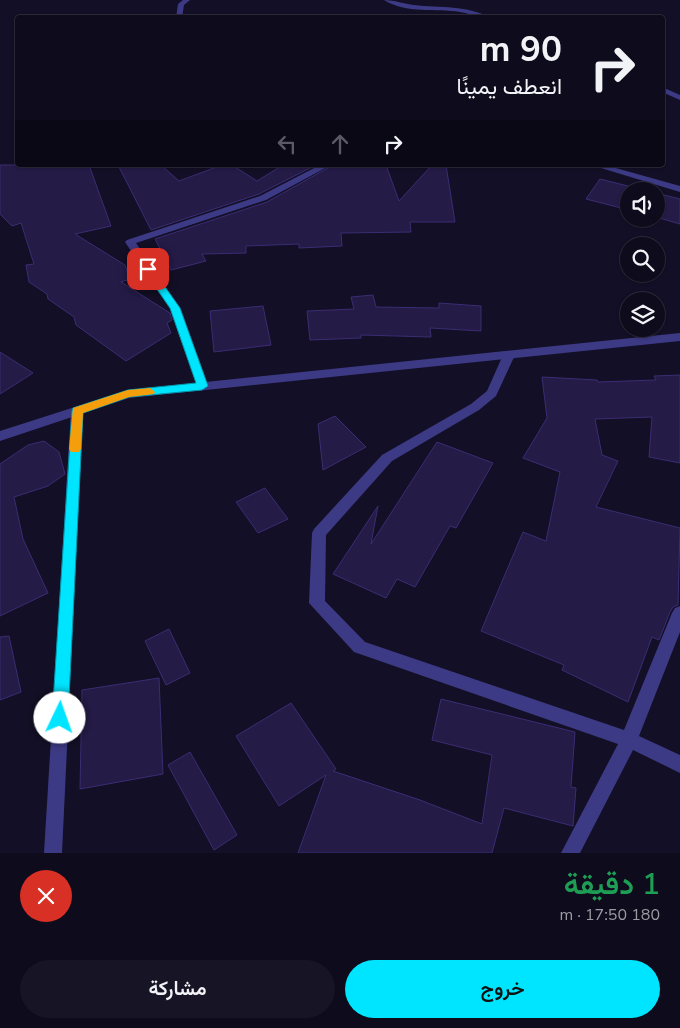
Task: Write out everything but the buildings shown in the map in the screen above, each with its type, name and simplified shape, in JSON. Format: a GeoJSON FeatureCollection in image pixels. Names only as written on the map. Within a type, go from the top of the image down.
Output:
{"type":"FeatureCollection","features":[{"type":"Feature","properties":{"kind":"street"},"geometry":{"type":"LineString","coordinates":[[179,15],[181,4],[187,0]]}},
{"type":"Feature","properties":{"kind":"street"},"geometry":{"type":"LineString","coordinates":[[387,0],[412,7],[461,10],[478,15]]}},
{"type":"Feature","properties":{"kind":"street"},"geometry":{"type":"LineString","coordinates":[[453,0],[461,10]]}},
{"type":"Feature","properties":{"kind":"street"},"geometry":{"type":"LineString","coordinates":[[665,90],[680,98]]}},
{"type":"Feature","properties":{"kind":"street"},"geometry":{"type":"LineString","coordinates":[[202,386],[175,308],[130,242],[263,198],[323,167]]}},
{"type":"Feature","properties":{"kind":"street"},"geometry":{"type":"LineString","coordinates":[[602,167],[680,189]]}},
{"type":"Feature","properties":{"kind":"street"},"geometry":{"type":"LineString","coordinates":[[0,436],[128,394],[680,337]]}},
{"type":"Feature","properties":{"kind":"street"},"geometry":{"type":"LineString","coordinates":[[509,355],[492,393],[475,407],[387,458],[319,533],[318,603],[360,647],[629,740],[680,764]]}},
{"type":"Feature","properties":{"kind":"street"},"geometry":{"type":"LineString","coordinates":[[52,853],[77,411]]}},
{"type":"Feature","properties":{"kind":"street"},"geometry":{"type":"LineString","coordinates":[[570,853],[629,740],[680,613]]}},
{"type":"Feature","properties":{"kind":"slow traffic"},"geometry":{"type":"LineString","coordinates":[[75,449],[77,411],[128,394],[150,392]]}},
{"type":"Feature","properties":{"kind":"route"},"geometry":{"type":"LineString","coordinates":[[60,718],[77,411],[128,394],[202,386],[175,308],[148,269]]}}]}
